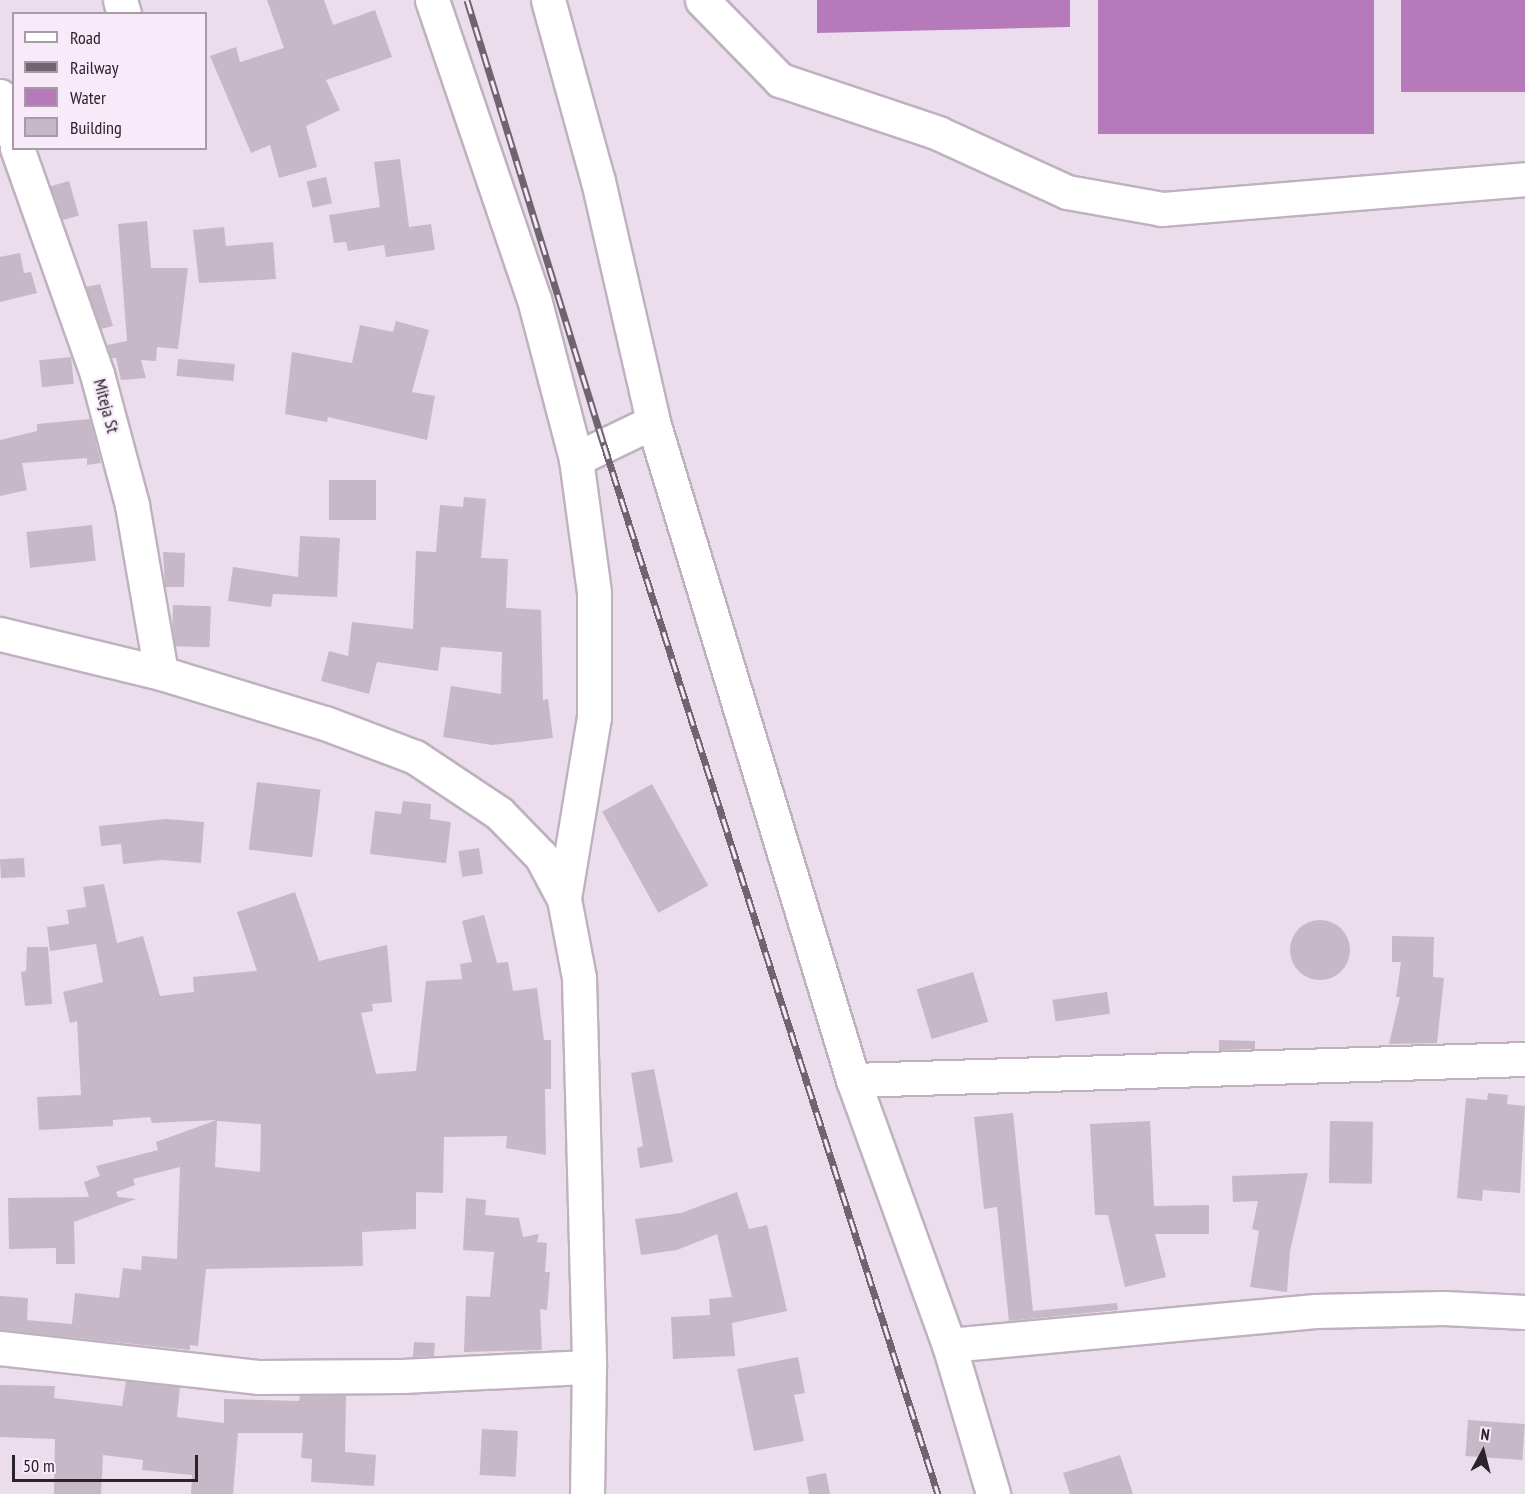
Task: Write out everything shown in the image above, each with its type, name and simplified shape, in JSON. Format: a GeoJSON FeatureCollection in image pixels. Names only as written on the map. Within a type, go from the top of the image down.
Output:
{"type":"FeatureCollection","features":[{"type":"Feature","properties":{"kind":"street"},"geometry":{"type":"LineString","coordinates":[[432,0],[534,299],[576,459],[594,593],[594,717],[564,899]]}},
{"type":"Feature","properties":{"kind":"street"},"geometry":{"type":"LineString","coordinates":[[548,0],[598,181],[653,422],[853,1080],[950,1345],[993,1494]]}},
{"type":"Feature","properties":{"kind":"street"},"geometry":{"type":"LineString","coordinates":[[702,0],[780,80],[938,133],[1067,192],[1161,209],[1525,179]]}},
{"type":"Feature","properties":{"kind":"street"},"geometry":{"type":"LineString","coordinates":[[0,96],[12,131]]}},
{"type":"Feature","properties":{"kind":"street","name":"Miteja St"},"geometry":{"type":"LineString","coordinates":[[18,150],[97,374],[132,504],[161,673]]}},
{"type":"Feature","properties":{"kind":"street"},"geometry":{"type":"LineString","coordinates":[[576,459],[653,422]]}},
{"type":"Feature","properties":{"kind":"street"},"geometry":{"type":"LineString","coordinates":[[0,634],[161,673],[325,723],[415,757],[499,813],[541,856],[564,899],[579,978],[589,1367],[587,1494]]}},
{"type":"Feature","properties":{"kind":"street"},"geometry":{"type":"LineString","coordinates":[[853,1080],[1525,1059]]}},
{"type":"Feature","properties":{"kind":"street"},"geometry":{"type":"LineString","coordinates":[[950,1345],[1315,1311],[1444,1308],[1525,1312]]}},
{"type":"Feature","properties":{"kind":"street"},"geometry":{"type":"LineString","coordinates":[[0,1348],[259,1377],[402,1376],[589,1367]]}},
{"type":"Feature","properties":{"kind":"water"},"geometry":{"type":"Polygon","coordinates":[[[817,0],[1070,0],[1070,27],[817,33],[817,0]]]}},
{"type":"Feature","properties":{"kind":"water"},"geometry":{"type":"Polygon","coordinates":[[[1098,0],[1374,0],[1374,134],[1098,134],[1098,0]]]}},
{"type":"Feature","properties":{"kind":"water"},"geometry":{"type":"Polygon","coordinates":[[[1401,0],[1525,0],[1525,92],[1401,92],[1401,0]]]}},
{"type":"Feature","properties":{"kind":"building"},"geometry":{"type":"Polygon","coordinates":[[[267,0],[324,0],[333,25],[375,10],[392,57],[326,80],[340,110],[306,126],[317,167],[279,178],[270,145],[251,153],[210,56],[236,47],[240,62],[284,48],[267,0]]]}},
{"type":"Feature","properties":{"kind":"building"},"geometry":{"type":"Polygon","coordinates":[[[400,159],[409,227],[431,224],[435,250],[386,257],[384,245],[348,251],[346,242],[334,243],[329,215],[380,207],[374,162],[400,159]]]}},
{"type":"Feature","properties":{"kind":"building"},"geometry":{"type":"Polygon","coordinates":[[[326,177],[332,203],[313,208],[307,181],[326,177]]]}},
{"type":"Feature","properties":{"kind":"building"},"geometry":{"type":"Polygon","coordinates":[[[69,181],[79,216],[61,221],[51,186],[69,181]]]}},
{"type":"Feature","properties":{"kind":"building"},"geometry":{"type":"Polygon","coordinates":[[[147,221],[151,268],[188,268],[178,349],[157,347],[156,361],[141,360],[146,378],[121,380],[116,358],[111,358],[107,345],[127,341],[118,224],[147,221]]]}},
{"type":"Feature","properties":{"kind":"building"},"geometry":{"type":"Polygon","coordinates":[[[224,227],[226,246],[273,242],[276,279],[199,283],[193,230],[224,227]]]}},
{"type":"Feature","properties":{"kind":"building"},"geometry":{"type":"Polygon","coordinates":[[[20,253],[24,273],[31,272],[37,293],[0,302],[0,257],[20,253]]]}},
{"type":"Feature","properties":{"kind":"building"},"geometry":{"type":"Polygon","coordinates":[[[100,284],[113,326],[101,329],[86,287],[100,284]]]}},
{"type":"Feature","properties":{"kind":"building"},"geometry":{"type":"Polygon","coordinates":[[[396,321],[429,330],[412,392],[435,396],[427,440],[328,417],[327,422],[285,414],[292,352],[352,363],[360,325],[393,332],[396,321]]]}},
{"type":"Feature","properties":{"kind":"building"},"geometry":{"type":"Polygon","coordinates":[[[71,357],[74,384],[42,387],[39,360],[71,357]]]}},
{"type":"Feature","properties":{"kind":"building"},"geometry":{"type":"Polygon","coordinates":[[[178,359],[235,364],[233,381],[177,376],[178,359]]]}},
{"type":"Feature","properties":{"kind":"building"},"geometry":{"type":"Polygon","coordinates":[[[90,419],[101,463],[87,465],[87,458],[22,463],[27,490],[0,496],[0,440],[37,431],[37,424],[90,419]]]}},
{"type":"Feature","properties":{"kind":"building"},"geometry":{"type":"Polygon","coordinates":[[[329,480],[376,480],[376,520],[329,520],[329,480]]]}},
{"type":"Feature","properties":{"kind":"building"},"geometry":{"type":"Polygon","coordinates":[[[464,497],[486,499],[481,558],[508,559],[506,608],[541,610],[543,700],[548,699],[553,738],[492,745],[443,737],[451,686],[501,694],[502,652],[441,647],[438,671],[377,662],[369,694],[321,681],[329,651],[348,656],[352,622],[413,629],[416,551],[436,552],[440,505],[463,507],[464,497]]]}},
{"type":"Feature","properties":{"kind":"building"},"geometry":{"type":"Polygon","coordinates":[[[92,525],[96,561],[30,568],[26,532],[92,525]]]}},
{"type":"Feature","properties":{"kind":"building"},"geometry":{"type":"Polygon","coordinates":[[[300,536],[340,538],[337,597],[273,594],[271,607],[228,601],[233,567],[298,577],[300,536]]]}},
{"type":"Feature","properties":{"kind":"building"},"geometry":{"type":"Polygon","coordinates":[[[163,552],[185,553],[184,587],[165,587],[163,552]]]}},
{"type":"Feature","properties":{"kind":"building"},"geometry":{"type":"Polygon","coordinates":[[[173,605],[211,606],[210,647],[172,646],[173,605]]]}},
{"type":"Feature","properties":{"kind":"building"},"geometry":{"type":"Polygon","coordinates":[[[257,782],[321,790],[312,857],[249,849],[257,782]]]}},
{"type":"Feature","properties":{"kind":"building"},"geometry":{"type":"Polygon","coordinates":[[[652,784],[708,885],[658,913],[602,812],[652,784]]]}},
{"type":"Feature","properties":{"kind":"building"},"geometry":{"type":"Polygon","coordinates":[[[403,801],[431,804],[430,819],[451,822],[446,863],[370,854],[375,811],[401,814],[403,801]]]}},
{"type":"Feature","properties":{"kind":"building"},"geometry":{"type":"Polygon","coordinates":[[[166,819],[204,822],[201,863],[162,860],[123,864],[121,844],[101,846],[99,826],[166,819]]]}},
{"type":"Feature","properties":{"kind":"building"},"geometry":{"type":"Polygon","coordinates":[[[479,848],[483,874],[462,877],[458,851],[479,848]]]}},
{"type":"Feature","properties":{"kind":"building"},"geometry":{"type":"Polygon","coordinates":[[[24,858],[25,877],[1,878],[0,859],[24,858]]]}},
{"type":"Feature","properties":{"kind":"building"},"geometry":{"type":"Polygon","coordinates":[[[104,884],[117,943],[143,936],[160,996],[194,992],[193,977],[257,971],[237,912],[295,892],[319,961],[387,945],[392,1002],[372,1004],[373,1011],[361,1013],[376,1074],[416,1071],[426,981],[462,979],[460,964],[472,962],[462,921],[484,915],[497,963],[508,962],[513,991],[537,988],[544,1040],[551,1040],[551,1089],[545,1089],[546,1155],[506,1148],[507,1136],[444,1137],[443,1193],[416,1192],[416,1229],[362,1232],[363,1266],[206,1269],[198,1346],[190,1345],[190,1350],[0,1330],[0,1296],[28,1298],[27,1320],[72,1324],[75,1293],[119,1298],[123,1268],[141,1270],[142,1256],[177,1259],[180,1167],[133,1179],[135,1185],[116,1192],[118,1197],[136,1199],[74,1222],[75,1264],[56,1264],[56,1248],[9,1249],[8,1198],[89,1197],[84,1182],[100,1176],[96,1166],[158,1150],[156,1142],[217,1120],[152,1123],[150,1117],[113,1120],[113,1126],[39,1130],[37,1097],[81,1095],[77,1021],[70,1023],[63,992],[103,982],[96,944],[50,951],[47,927],[69,924],[67,910],[86,907],[83,887],[104,884]],[[217,1121],[215,1167],[260,1172],[261,1124],[217,1121]]]}},
{"type":"Feature","properties":{"kind":"building"},"geometry":{"type":"Polygon","coordinates":[[[1320,920],[1337,925],[1345,933],[1350,950],[1345,967],[1337,975],[1320,980],[1303,975],[1295,967],[1290,950],[1295,933],[1303,925],[1320,920]]]}},
{"type":"Feature","properties":{"kind":"building"},"geometry":{"type":"Polygon","coordinates":[[[1392,936],[1434,937],[1433,977],[1444,978],[1437,1043],[1389,1044],[1400,997],[1396,997],[1401,962],[1392,962],[1392,936]]]}},
{"type":"Feature","properties":{"kind":"building"},"geometry":{"type":"Polygon","coordinates":[[[27,947],[48,947],[52,1004],[25,1006],[21,972],[26,971],[27,947]]]}},
{"type":"Feature","properties":{"kind":"building"},"geometry":{"type":"Polygon","coordinates":[[[973,972],[988,1022],[932,1039],[917,989],[973,972]]]}},
{"type":"Feature","properties":{"kind":"building"},"geometry":{"type":"Polygon","coordinates":[[[1107,992],[1110,1014],[1056,1021],[1053,1000],[1107,992]]]}},
{"type":"Feature","properties":{"kind":"building"},"geometry":{"type":"Polygon","coordinates":[[[1219,1040],[1255,1041],[1255,1049],[1219,1050],[1219,1040]]]}},
{"type":"Feature","properties":{"kind":"building"},"geometry":{"type":"Polygon","coordinates":[[[654,1069],[673,1162],[640,1168],[637,1148],[643,1146],[631,1073],[654,1069]]]}},
{"type":"Feature","properties":{"kind":"building"},"geometry":{"type":"Polygon","coordinates":[[[1488,1093],[1508,1095],[1507,1104],[1525,1106],[1520,1193],[1483,1190],[1482,1201],[1457,1198],[1466,1098],[1487,1100],[1488,1093]]]}},
{"type":"Feature","properties":{"kind":"building"},"geometry":{"type":"Polygon","coordinates":[[[1013,1113],[1033,1311],[1117,1303],[1118,1310],[1009,1321],[997,1207],[984,1209],[974,1117],[1013,1113]]]}},
{"type":"Feature","properties":{"kind":"building"},"geometry":{"type":"Polygon","coordinates":[[[1150,1121],[1154,1206],[1209,1205],[1209,1234],[1155,1234],[1166,1277],[1125,1287],[1108,1215],[1095,1215],[1090,1124],[1150,1121]]]}},
{"type":"Feature","properties":{"kind":"building"},"geometry":{"type":"Polygon","coordinates":[[[1330,1121],[1373,1122],[1372,1184],[1329,1183],[1330,1121]]]}},
{"type":"Feature","properties":{"kind":"building"},"geometry":{"type":"Polygon","coordinates":[[[1308,1173],[1290,1251],[1287,1292],[1250,1287],[1259,1231],[1252,1229],[1258,1201],[1233,1202],[1232,1176],[1308,1173]]]}},
{"type":"Feature","properties":{"kind":"building"},"geometry":{"type":"Polygon","coordinates":[[[737,1192],[749,1229],[767,1225],[787,1311],[732,1323],[735,1356],[673,1359],[671,1317],[710,1315],[709,1299],[732,1297],[717,1234],[677,1250],[641,1255],[635,1219],[681,1213],[737,1192]]]}},
{"type":"Feature","properties":{"kind":"building"},"geometry":{"type":"Polygon","coordinates":[[[466,1198],[486,1200],[485,1215],[519,1218],[523,1237],[539,1234],[537,1242],[547,1243],[545,1272],[550,1272],[547,1310],[540,1309],[542,1350],[464,1352],[466,1296],[490,1297],[494,1252],[463,1250],[466,1198]]]}},
{"type":"Feature","properties":{"kind":"building"},"geometry":{"type":"Polygon","coordinates":[[[414,1342],[435,1343],[434,1356],[413,1357],[414,1342]]]}},
{"type":"Feature","properties":{"kind":"building"},"geometry":{"type":"Polygon","coordinates":[[[798,1357],[805,1393],[794,1395],[804,1441],[754,1451],[737,1369],[798,1357]]]}},
{"type":"Feature","properties":{"kind":"building"},"geometry":{"type":"Polygon","coordinates":[[[126,1381],[180,1387],[177,1417],[224,1423],[224,1399],[299,1401],[300,1395],[346,1396],[345,1452],[376,1455],[374,1486],[311,1482],[312,1459],[301,1458],[303,1433],[238,1433],[233,1494],[191,1494],[192,1475],[142,1470],[143,1460],[103,1455],[101,1494],[54,1494],[55,1439],[0,1437],[0,1385],[55,1386],[54,1398],[122,1406],[126,1381]]]}},
{"type":"Feature","properties":{"kind":"building"},"geometry":{"type":"Polygon","coordinates":[[[1468,1420],[1525,1424],[1522,1460],[1465,1456],[1468,1420]]]}},
{"type":"Feature","properties":{"kind":"building"},"geometry":{"type":"Polygon","coordinates":[[[482,1429],[518,1431],[516,1477],[480,1475],[482,1429]]]}},
{"type":"Feature","properties":{"kind":"building"},"geometry":{"type":"Polygon","coordinates":[[[1120,1455],[1133,1494],[1070,1494],[1063,1473],[1120,1455]]]}},
{"type":"Feature","properties":{"kind":"building"},"geometry":{"type":"Polygon","coordinates":[[[826,1473],[830,1494],[809,1494],[806,1477],[826,1473]]]}},
{"type":"Feature","properties":{"kind":"railway"},"geometry":{"type":"LineString","coordinates":[[467,0],[604,445],[938,1494]]}}]}
